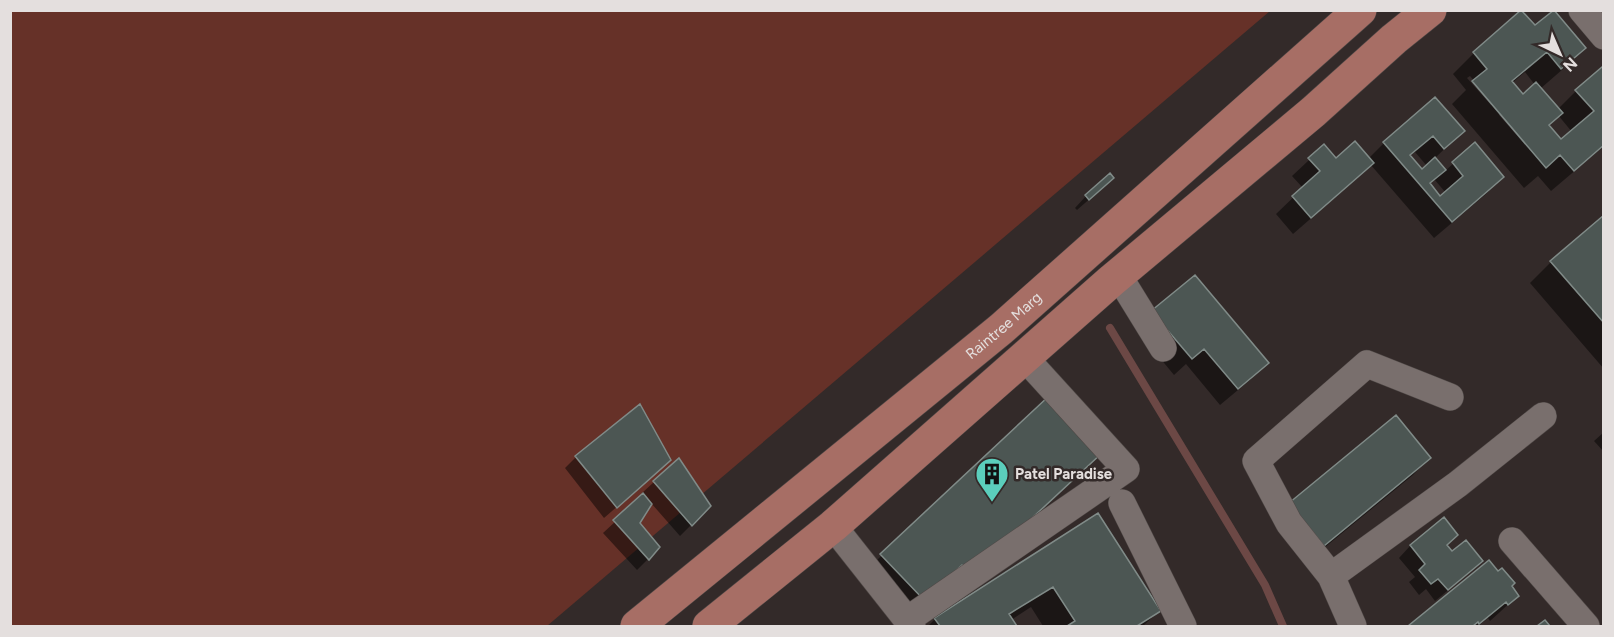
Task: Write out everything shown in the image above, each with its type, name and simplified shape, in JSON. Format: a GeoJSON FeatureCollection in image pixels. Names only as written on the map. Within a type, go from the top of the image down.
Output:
{"type":"FeatureCollection","features":[{"type":"Feature","properties":{"kind":"main road","name":"Raintree Marg"},"geometry":{"type":"LineString","coordinates":[[637,627],[1001,329],[1360,10]]}},
{"type":"Feature","properties":{"kind":"main road"},"geometry":{"type":"LineString","coordinates":[[1366,10],[1394,39]]}},
{"type":"Feature","properties":{"kind":"main road"},"geometry":{"type":"LineString","coordinates":[[709,627],[821,536],[1109,283],[1313,112],[1430,10]]}},
{"type":"Feature","properties":{"kind":"main road"},"geometry":{"type":"LineString","coordinates":[[779,511],[821,536]]}},
{"type":"Feature","properties":{"kind":"street"},"geometry":{"type":"LineString","coordinates":[[1582,10],[1604,36]]}},
{"type":"Feature","properties":{"kind":"street"},"geometry":{"type":"LineString","coordinates":[[1109,283],[1163,348]]}},
{"type":"Feature","properties":{"kind":"street"},"geometry":{"type":"LineString","coordinates":[[821,536],[909,623],[1126,469],[1024,357]]}},
{"type":"Feature","properties":{"kind":"street"},"geometry":{"type":"LineString","coordinates":[[1353,627],[1330,576],[1289,523],[1256,461],[1367,364],[1450,397]]}},
{"type":"Feature","properties":{"kind":"street"},"geometry":{"type":"LineString","coordinates":[[1330,576],[1458,484],[1543,416]]}},
{"type":"Feature","properties":{"kind":"street"},"geometry":{"type":"LineString","coordinates":[[1122,503],[1183,627]]}},
{"type":"Feature","properties":{"kind":"street"},"geometry":{"type":"LineString","coordinates":[[1512,542],[1586,627]]}},
{"type":"Feature","properties":{"kind":"shaded area"},"geometry":{"type":"Polygon","coordinates":[[[10,11],[1270,11],[547,626],[11,626],[10,11]]]}},
{"type":"Feature","properties":{"kind":"building"},"geometry":{"type":"Polygon","coordinates":[[[1521,10],[1535,25],[1554,10],[1586,48],[1561,69],[1547,52],[1512,81],[1523,94],[1536,82],[1563,113],[1549,125],[1561,139],[1594,111],[1575,90],[1602,67],[1604,69],[1604,145],[1574,171],[1560,155],[1546,168],[1472,81],[1487,69],[1473,52],[1521,10]]]}},
{"type":"Feature","properties":{"kind":"building"},"geometry":{"type":"Polygon","coordinates":[[[1435,97],[1465,131],[1444,149],[1433,136],[1410,155],[1422,169],[1435,157],[1446,170],[1430,183],[1440,196],[1463,176],[1452,162],[1475,142],[1504,177],[1452,222],[1383,142],[1435,97]]]}},
{"type":"Feature","properties":{"kind":"building"},"geometry":{"type":"Polygon","coordinates":[[[1355,141],[1374,163],[1311,218],[1292,196],[1320,171],[1308,158],[1324,144],[1336,158],[1355,141]]]}},
{"type":"Feature","properties":{"kind":"building"},"geometry":{"type":"Polygon","coordinates":[[[1110,173],[1114,178],[1089,200],[1085,195],[1110,173]]]}},
{"type":"Feature","properties":{"kind":"building"},"geometry":{"type":"Polygon","coordinates":[[[1604,215],[1604,323],[1550,261],[1604,215]]]}},
{"type":"Feature","properties":{"kind":"building"},"geometry":{"type":"Polygon","coordinates":[[[1195,275],[1269,363],[1238,389],[1204,349],[1192,359],[1151,311],[1195,275]]]}},
{"type":"Feature","properties":{"kind":"building","name":"Patel Paradise"},"geometry":{"type":"Polygon","coordinates":[[[1050,395],[1103,452],[971,575],[962,565],[924,600],[880,554],[1050,395]]]}},
{"type":"Feature","properties":{"kind":"building"},"geometry":{"type":"Polygon","coordinates":[[[640,404],[671,460],[617,508],[575,456],[640,404]]]}},
{"type":"Feature","properties":{"kind":"building"},"geometry":{"type":"Polygon","coordinates":[[[1396,415],[1431,458],[1324,546],[1289,503],[1396,415]]]}},
{"type":"Feature","properties":{"kind":"building"},"geometry":{"type":"Polygon","coordinates":[[[679,458],[711,506],[692,526],[653,481],[679,458]]]}},
{"type":"Feature","properties":{"kind":"building"},"geometry":{"type":"Polygon","coordinates":[[[643,493],[652,504],[640,523],[660,547],[649,560],[613,520],[643,493]]]}},
{"type":"Feature","properties":{"kind":"building"},"geometry":{"type":"Polygon","coordinates":[[[1098,513],[1161,611],[1137,626],[1067,626],[1075,621],[1053,587],[1009,614],[1017,626],[940,626],[934,618],[1098,513]]]}},
{"type":"Feature","properties":{"kind":"building"},"geometry":{"type":"Polygon","coordinates":[[[1444,517],[1458,535],[1447,545],[1452,551],[1466,540],[1483,561],[1448,590],[1438,579],[1431,584],[1419,570],[1425,564],[1410,545],[1444,517]]]}},
{"type":"Feature","properties":{"kind":"building"},"geometry":{"type":"Polygon","coordinates":[[[1489,560],[1498,571],[1502,568],[1515,583],[1512,586],[1519,596],[1508,605],[1506,602],[1479,624],[1478,622],[1473,626],[1408,626],[1489,560]]]}},
{"type":"Feature","properties":{"kind":"building"},"geometry":{"type":"Polygon","coordinates":[[[1545,620],[1550,626],[1537,626],[1545,620]]]}},
{"type":"Feature","properties":{"kind":"waterway"},"geometry":{"type":"LineString","coordinates":[[1110,328],[1265,585],[1283,626]]}},
{"type":"Feature","properties":{"kind":"place","name":"Patel Paradise"},"geometry":{"type":"Point","coordinates":[992,503]}}]}
